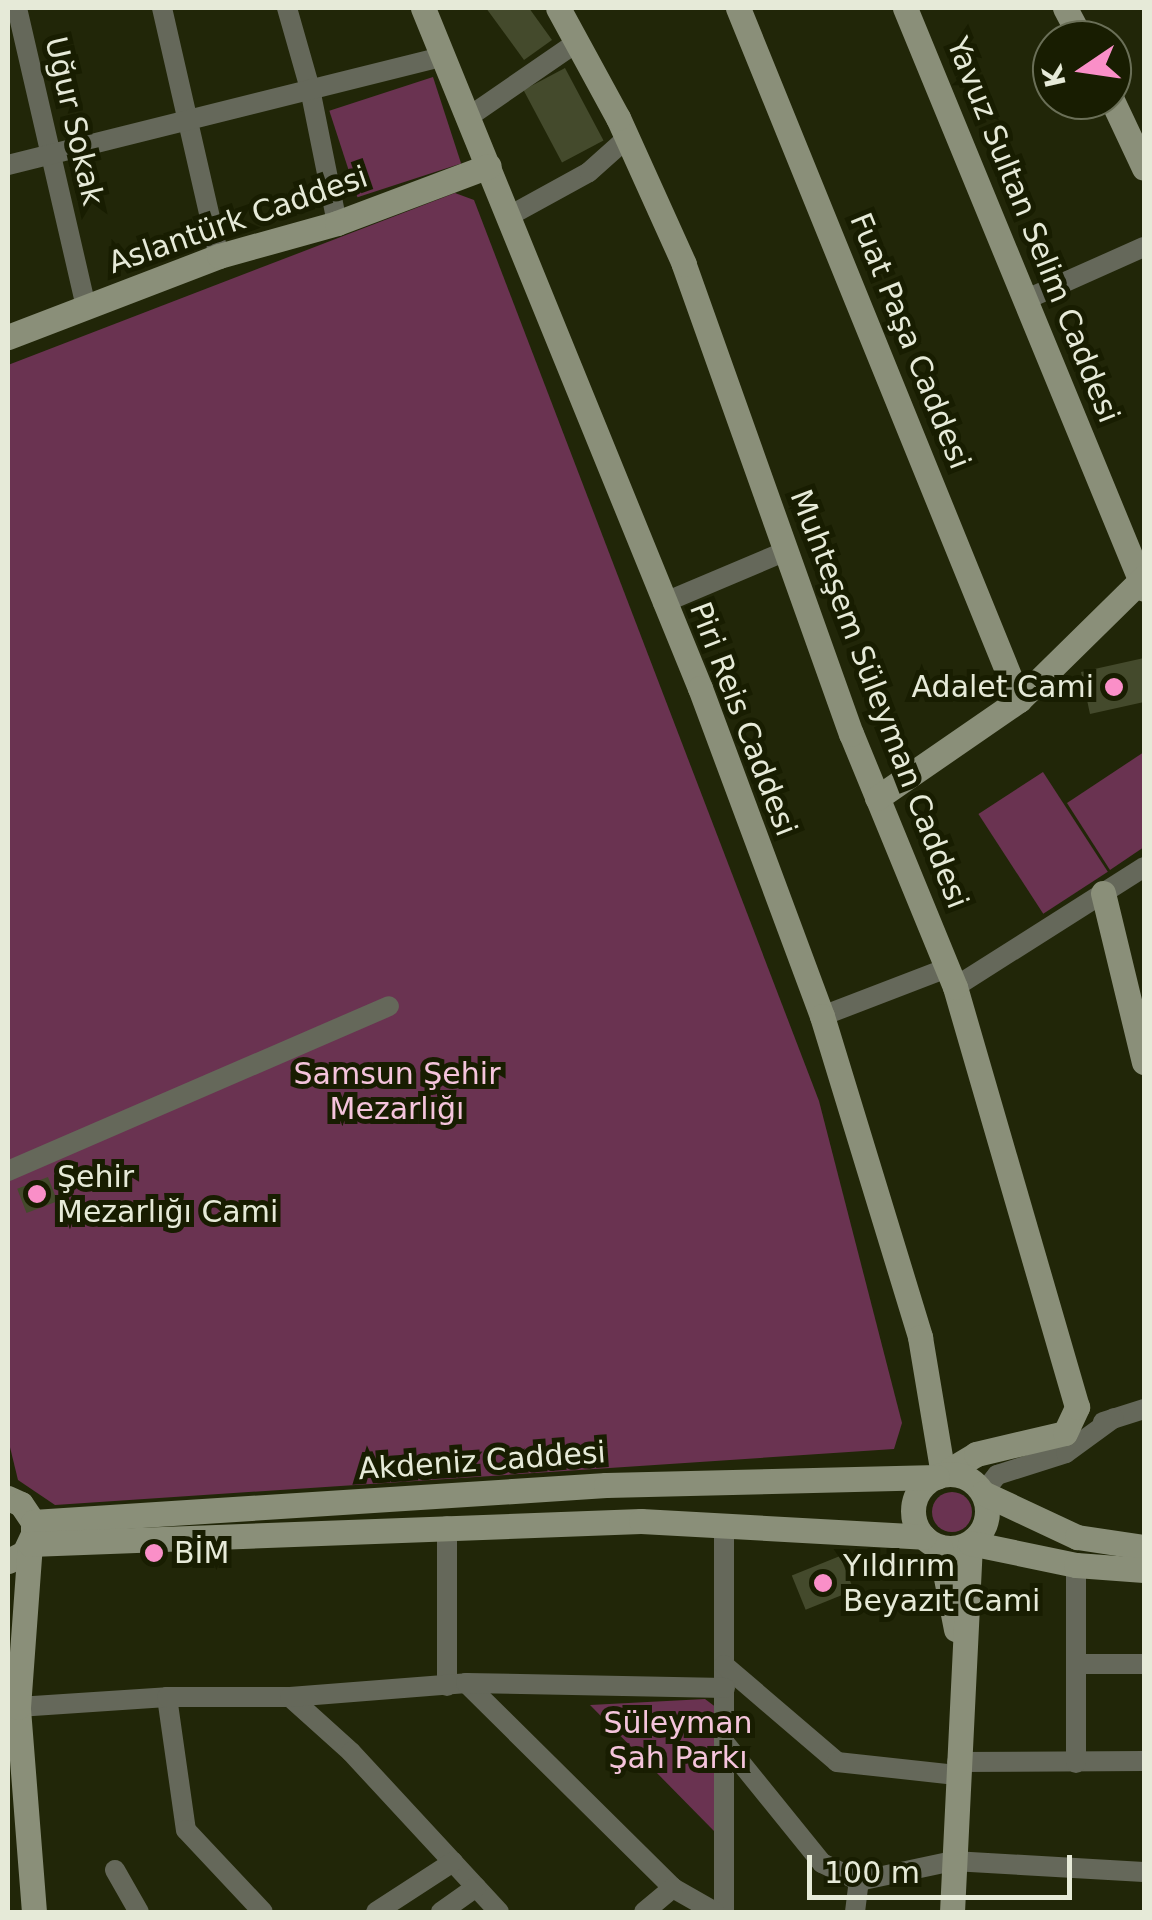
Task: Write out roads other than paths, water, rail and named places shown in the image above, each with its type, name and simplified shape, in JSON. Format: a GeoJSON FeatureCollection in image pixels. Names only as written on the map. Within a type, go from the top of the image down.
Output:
{"type":"FeatureCollection","features":[{"type":"Feature","properties":{"kind":"street","name":"Uğur Sokak"},"geometry":{"type":"LineString","coordinates":[[17,8],[86,306]]}},
{"type":"Feature","properties":{"kind":"street"},"geometry":{"type":"LineString","coordinates":[[162,8],[220,256]]}},
{"type":"Feature","properties":{"kind":"street"},"geometry":{"type":"LineString","coordinates":[[287,8],[310,89],[337,223]]}},
{"type":"Feature","properties":{"kind":"street","name":"Piri Reis Caddesi"},"geometry":{"type":"LineString","coordinates":[[423,8],[700,688],[822,1016],[920,1337],[940,1476]]}},
{"type":"Feature","properties":{"kind":"street","name":"Muhteşem Süleyman Caddesi"},"geometry":{"type":"LineString","coordinates":[[558,8],[626,138],[684,264],[877,798],[951,977],[1078,1407],[1065,1433]]}},
{"type":"Feature","properties":{"kind":"street","name":"Fuat Paşa Caddesi"},"geometry":{"type":"LineString","coordinates":[[738,8],[1018,700]]}},
{"type":"Feature","properties":{"kind":"street","name":"Yavuz Sultan Selim Caddesi"},"geometry":{"type":"LineString","coordinates":[[905,8],[1143,582]]}},
{"type":"Feature","properties":{"kind":"street"},"geometry":{"type":"LineString","coordinates":[[467,118],[577,42]]}},
{"type":"Feature","properties":{"kind":"street"},"geometry":{"type":"LineString","coordinates":[[8,165],[442,57]]}},
{"type":"Feature","properties":{"kind":"street"},"geometry":{"type":"LineString","coordinates":[[1121,120],[1144,168]]}},
{"type":"Feature","properties":{"kind":"street"},"geometry":{"type":"LineString","coordinates":[[509,216],[589,172],[626,138]]}},
{"type":"Feature","properties":{"kind":"street","name":"Aslantürk Caddesi"},"geometry":{"type":"LineString","coordinates":[[8,338],[220,256],[337,223],[489,166]]}},
{"type":"Feature","properties":{"kind":"street"},"geometry":{"type":"LineString","coordinates":[[1027,299],[1144,248]]}},
{"type":"Feature","properties":{"kind":"street"},"geometry":{"type":"LineString","coordinates":[[663,603],[786,551]]}},
{"type":"Feature","properties":{"kind":"street"},"geometry":{"type":"LineString","coordinates":[[877,798],[1018,700],[1143,582]]}},
{"type":"Feature","properties":{"kind":"street"},"geometry":{"type":"LineString","coordinates":[[822,1016],[951,977],[1144,866]]}},
{"type":"Feature","properties":{"kind":"street"},"geometry":{"type":"LineString","coordinates":[[1102,893],[1144,1062]]}},
{"type":"Feature","properties":{"kind":"street"},"geometry":{"type":"LineString","coordinates":[[8,1171],[389,1006]]}},
{"type":"Feature","properties":{"kind":"street"},"geometry":{"type":"LineString","coordinates":[[962,1664],[932,1542],[914,1520],[913,1507],[923,1486],[976,1454],[1144,1410]]}},
{"type":"Feature","properties":{"kind":"street"},"geometry":{"type":"LineString","coordinates":[[983,1493],[997,1475],[1066,1453],[1114,1418]]}},
{"type":"Feature","properties":{"kind":"street"},"geometry":{"type":"LineString","coordinates":[[940,1476],[966,1477],[983,1493],[1078,1537],[1144,1546]]}},
{"type":"Feature","properties":{"kind":"street","name":"Akdeniz Caddesi"},"geometry":{"type":"LineString","coordinates":[[31,1533],[606,1485],[940,1476]]}},
{"type":"Feature","properties":{"kind":"street"},"geometry":{"type":"LineString","coordinates":[[952,1912],[956,1768],[970,1543],[988,1516],[983,1493]]}},
{"type":"Feature","properties":{"kind":"street"},"geometry":{"type":"LineString","coordinates":[[9,1494],[21,1504],[31,1533],[14,1633],[15,1722],[34,1912]]}},
{"type":"Feature","properties":{"kind":"street","name":"Akdeniz Caddesi"},"geometry":{"type":"LineString","coordinates":[[31,1533],[641,1521],[932,1542]]}},
{"type":"Feature","properties":{"kind":"street"},"geometry":{"type":"LineString","coordinates":[[724,1524],[724,1912]]}},
{"type":"Feature","properties":{"kind":"street"},"geometry":{"type":"LineString","coordinates":[[447,1526],[457,1684],[672,1888],[715,1912]]}},
{"type":"Feature","properties":{"kind":"street"},"geometry":{"type":"LineString","coordinates":[[8,1561],[31,1533]]}},
{"type":"Feature","properties":{"kind":"street"},"geometry":{"type":"LineString","coordinates":[[932,1542],[970,1543],[1076,1565],[1144,1570]]}},
{"type":"Feature","properties":{"kind":"street"},"geometry":{"type":"LineString","coordinates":[[1076,1565],[1076,1763]]}},
{"type":"Feature","properties":{"kind":"street"},"geometry":{"type":"LineString","coordinates":[[8,1607],[14,1633]]}},
{"type":"Feature","properties":{"kind":"street"},"geometry":{"type":"LineString","coordinates":[[724,1664],[837,1762],[956,1768],[1144,1762]]}},
{"type":"Feature","properties":{"kind":"street"},"geometry":{"type":"LineString","coordinates":[[1079,1664],[1144,1664]]}},
{"type":"Feature","properties":{"kind":"street"},"geometry":{"type":"LineString","coordinates":[[15,1722],[166,1697],[290,1697],[457,1684],[725,1688]]}},
{"type":"Feature","properties":{"kind":"street"},"geometry":{"type":"LineString","coordinates":[[166,1697],[186,1830],[262,1912]]}},
{"type":"Feature","properties":{"kind":"street"},"geometry":{"type":"LineString","coordinates":[[290,1697],[351,1752],[499,1912]]}},
{"type":"Feature","properties":{"kind":"street"},"geometry":{"type":"LineString","coordinates":[[724,1742],[822,1863],[859,1881],[953,1862],[1144,1872]]}},
{"type":"Feature","properties":{"kind":"street"},"geometry":{"type":"LineString","coordinates":[[376,1912],[453,1862]]}},
{"type":"Feature","properties":{"kind":"street"},"geometry":{"type":"LineString","coordinates":[[114,1870],[140,1912]]}},
{"type":"Feature","properties":{"kind":"street"},"geometry":{"type":"LineString","coordinates":[[855,1912],[859,1881]]}},
{"type":"Feature","properties":{"kind":"street"},"geometry":{"type":"LineString","coordinates":[[441,1912],[476,1887]]}},
{"type":"Feature","properties":{"kind":"street"},"geometry":{"type":"LineString","coordinates":[[644,1912],[672,1888]]}},
{"type":"Feature","properties":{"kind":"place","name":"Adalet Cami"},"geometry":{"type":"Point","coordinates":[1114,687]}},
{"type":"Feature","properties":{"kind":"place","name":"Şehir Mezarlığı Cami"},"geometry":{"type":"Point","coordinates":[37,1194]}},
{"type":"Feature","properties":{"kind":"place","name":"BİM"},"geometry":{"type":"Point","coordinates":[154,1553]}},
{"type":"Feature","properties":{"kind":"place","name":"Yıldırım Beyazıt Cami"},"geometry":{"type":"Point","coordinates":[823,1583]}},
{"type":"Feature","properties":{"kind":"park label","name":"Samsun Şehir Mezarlığı"},"geometry":{"type":"Point","coordinates":[397,1091]}},
{"type":"Feature","properties":{"kind":"park label","name":"Süleyman Şah Parkı"},"geometry":{"type":"Point","coordinates":[678,1740]}}]}
